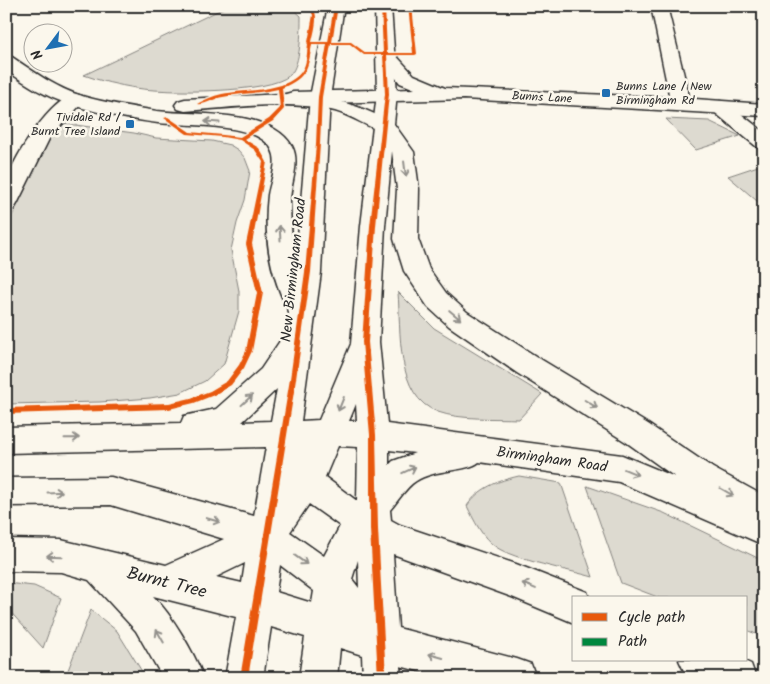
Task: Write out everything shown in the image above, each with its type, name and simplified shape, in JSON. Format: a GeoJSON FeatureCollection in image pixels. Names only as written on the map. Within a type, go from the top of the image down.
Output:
{"type":"FeatureCollection","features":[{"type":"Feature","properties":{"kind":"main road"},"geometry":{"type":"LineString","coordinates":[[382,678],[381,642],[370,517],[373,436],[365,342],[373,226],[388,94],[383,6]]}},
{"type":"Feature","properties":{"kind":"main road"},"geometry":{"type":"LineString","coordinates":[[659,6],[681,104]]}},
{"type":"Feature","properties":{"kind":"main road","name":"New Birmingham Road"},"geometry":{"type":"LineString","coordinates":[[244,678],[268,536],[308,272],[318,130],[325,102],[324,68],[331,43],[333,9]]}},
{"type":"Feature","properties":{"kind":"main road"},"geometry":{"type":"LineString","coordinates":[[385,54],[407,79],[445,93]]}},
{"type":"Feature","properties":{"kind":"main road"},"geometry":{"type":"LineString","coordinates":[[6,61],[45,86],[75,100],[160,117],[234,123],[271,136],[282,148],[284,160],[283,177],[278,199],[282,258],[288,284],[301,321],[271,377],[224,420],[120,438],[6,440]]}},
{"type":"Feature","properties":{"kind":"main road"},"geometry":{"type":"LineString","coordinates":[[262,101],[309,85],[324,68]]}},
{"type":"Feature","properties":{"kind":"main road"},"geometry":{"type":"LineString","coordinates":[[385,126],[392,115],[405,107],[445,93]]}},
{"type":"Feature","properties":{"kind":"main road","name":"Bunns Lane"},"geometry":{"type":"LineString","coordinates":[[325,102],[360,95],[445,93],[681,104],[764,110]]}},
{"type":"Feature","properties":{"kind":"main road"},"geometry":{"type":"LineString","coordinates":[[6,204],[41,135],[58,115],[75,100]]}},
{"type":"Feature","properties":{"kind":"main road"},"geometry":{"type":"LineString","coordinates":[[98,105],[182,105],[262,101],[325,102],[385,126],[403,152],[408,189],[406,238],[417,271],[437,300],[458,319],[527,365],[637,433],[702,478],[764,514]]}},
{"type":"Feature","properties":{"kind":"main road"},"geometry":{"type":"LineString","coordinates":[[720,107],[764,144]]}},
{"type":"Feature","properties":{"kind":"main road"},"geometry":{"type":"LineString","coordinates":[[167,582],[268,536],[307,481],[329,433],[365,342]]}},
{"type":"Feature","properties":{"kind":"main road"},"geometry":{"type":"LineString","coordinates":[[284,433],[307,481],[341,508],[370,517],[391,538],[516,581],[572,604]]}},
{"type":"Feature","properties":{"kind":"main road","name":"Birmingham Road"},"geometry":{"type":"LineString","coordinates":[[120,438],[329,433],[497,450],[622,469],[764,530]]}},
{"type":"Feature","properties":{"kind":"main road"},"geometry":{"type":"LineString","coordinates":[[318,678],[336,568],[404,471],[442,458],[497,450]]}},
{"type":"Feature","properties":{"kind":"main road"},"geometry":{"type":"LineString","coordinates":[[6,492],[111,491],[268,536],[333,584],[381,642]]}},
{"type":"Feature","properties":{"kind":"main road","name":"Burnt Tree"},"geometry":{"type":"LineString","coordinates":[[6,555],[61,556],[255,604],[326,624]]}},
{"type":"Feature","properties":{"kind":"main road"},"geometry":{"type":"LineString","coordinates":[[100,566],[149,618],[185,678]]}},
{"type":"Feature","properties":{"kind":"main road"},"geometry":{"type":"LineString","coordinates":[[326,624],[381,642],[517,678]]}},
{"type":"Feature","properties":{"kind":"main road"},"geometry":{"type":"LineString","coordinates":[[702,662],[737,678]]}},
{"type":"Feature","properties":{"kind":"shaded area"},"geometry":{"type":"Polygon","coordinates":[[[228,6],[287,6],[291,7],[301,16],[298,55],[294,70],[290,75],[279,81],[240,89],[169,91],[150,90],[109,83],[84,75],[228,6]]]}},
{"type":"Feature","properties":{"kind":"shaded area"},"geometry":{"type":"Polygon","coordinates":[[[666,119],[709,121],[740,136],[696,150],[666,119]]]}},
{"type":"Feature","properties":{"kind":"shaded area"},"geometry":{"type":"Polygon","coordinates":[[[61,123],[134,133],[156,138],[212,141],[230,145],[245,158],[250,171],[245,200],[237,223],[231,250],[239,291],[239,311],[224,364],[205,381],[180,393],[150,398],[100,402],[6,404],[6,229],[49,137],[61,123]]]}},
{"type":"Feature","properties":{"kind":"shaded area"},"geometry":{"type":"Polygon","coordinates":[[[764,164],[764,207],[728,176],[764,164]]]}},
{"type":"Feature","properties":{"kind":"shaded area"},"geometry":{"type":"Polygon","coordinates":[[[398,292],[434,328],[542,394],[519,419],[447,415],[424,404],[414,392],[407,377],[403,361],[398,292]]]}},
{"type":"Feature","properties":{"kind":"shaded area"},"geometry":{"type":"Polygon","coordinates":[[[519,476],[561,483],[593,577],[505,552],[491,543],[483,534],[467,506],[477,494],[489,486],[519,476]]]}},
{"type":"Feature","properties":{"kind":"shaded area"},"geometry":{"type":"Polygon","coordinates":[[[587,486],[664,513],[764,561],[764,637],[748,631],[748,596],[655,596],[621,583],[587,486]]]}},
{"type":"Feature","properties":{"kind":"shaded area"},"geometry":{"type":"Polygon","coordinates":[[[6,583],[34,586],[61,598],[43,648],[6,607],[6,583]]]}},
{"type":"Feature","properties":{"kind":"shaded area"},"geometry":{"type":"Polygon","coordinates":[[[91,610],[117,631],[146,678],[65,678],[91,610]]]}},
{"type":"Feature","properties":{"kind":"marked path"},"geometry":{"type":"LineString","coordinates":[[136,6],[147,10]]}},
{"type":"Feature","properties":{"kind":"cycle path"},"geometry":{"type":"LineString","coordinates":[[199,104],[215,97],[280,87],[290,83],[299,76],[306,67],[315,15],[313,10],[307,6]]}},
{"type":"Feature","properties":{"kind":"cycle path"},"geometry":{"type":"LineString","coordinates":[[244,678],[293,379],[308,272],[320,97],[336,6]]}},
{"type":"Feature","properties":{"kind":"cycle path"},"geometry":{"type":"LineString","coordinates":[[382,678],[374,529],[373,435],[365,342],[373,226],[387,94],[383,6]]}},
{"type":"Feature","properties":{"kind":"cycle path"},"geometry":{"type":"LineString","coordinates":[[309,43],[351,43],[365,54],[415,54],[410,6]]}},
{"type":"Feature","properties":{"kind":"cycle path"},"geometry":{"type":"LineString","coordinates":[[241,139],[271,120],[282,108],[280,87]]}},
{"type":"Feature","properties":{"kind":"cycle path"},"geometry":{"type":"LineString","coordinates":[[6,411],[169,406],[192,401],[212,393],[229,383],[242,366],[249,351],[260,293],[249,244],[265,162],[257,149],[241,139],[189,133],[166,118]]}},
{"type":"Feature","properties":{"kind":"place","name":"Bunns Lane / New Birmingham Rd"},"geometry":{"type":"Point","coordinates":[606,93]}},
{"type":"Feature","properties":{"kind":"place","name":"Tividale Rd / Burnt Tree Island"},"geometry":{"type":"Point","coordinates":[130,124]}}]}
